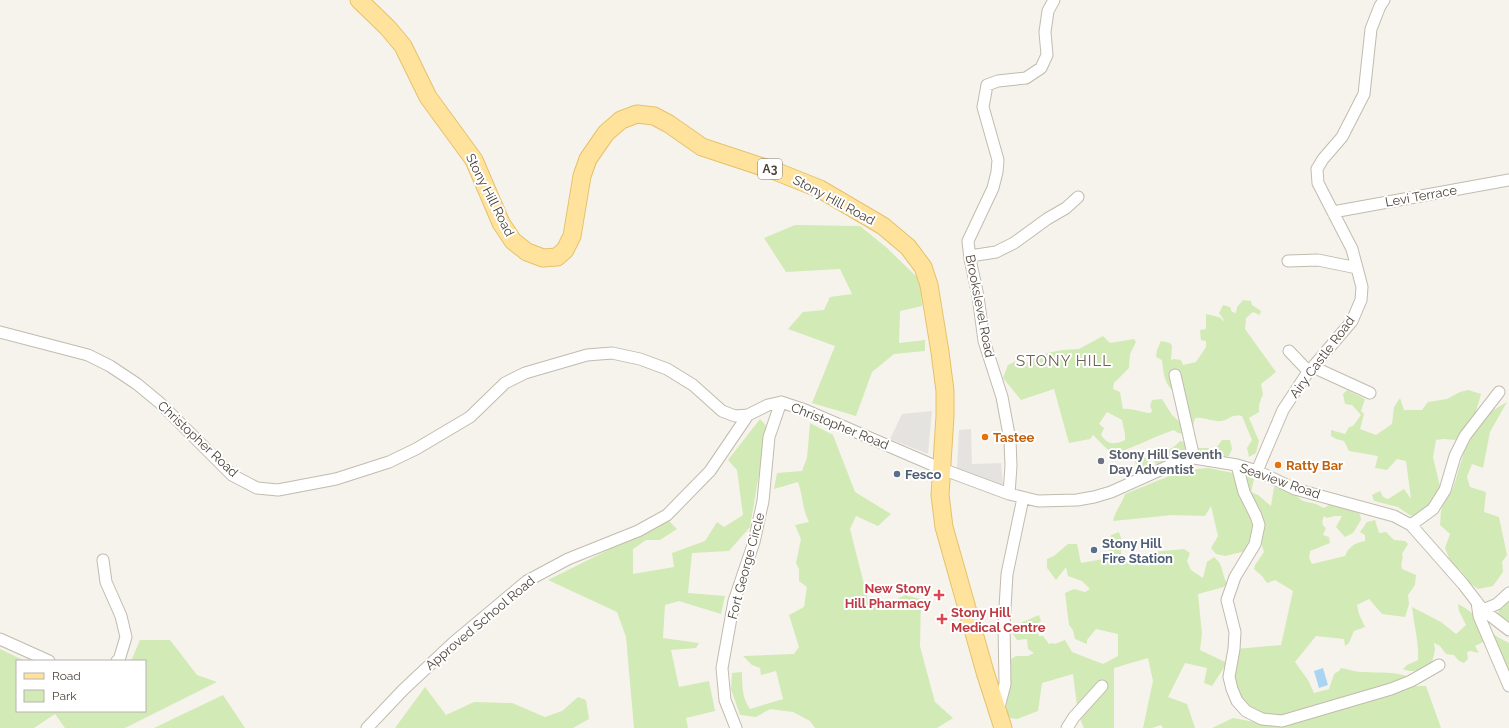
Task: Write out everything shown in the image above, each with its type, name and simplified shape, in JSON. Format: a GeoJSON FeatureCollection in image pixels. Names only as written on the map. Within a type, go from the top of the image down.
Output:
{"type":"FeatureCollection","features":[{"type":"Feature","properties":{"kind":"main road","name":"Stony Hill Road"},"geometry":{"type":"LineString","coordinates":[[359,0],[388,28],[403,46],[428,97],[474,160],[501,223],[514,241],[527,252],[543,258],[557,256],[565,250],[572,236],[582,176],[588,159],[606,133],[621,120],[637,114],[654,116],[669,124],[702,147],[775,171],[820,189],[883,226],[908,247],[923,267],[929,285],[940,352],[945,391],[940,495],[944,527],[985,672],[1003,728]]}},
{"type":"Feature","properties":{"kind":"street","name":"Brookslevel Road"},"geometry":{"type":"LineString","coordinates":[[1009,494],[1011,466],[1010,440],[1002,397],[984,342],[978,296],[968,241],[993,188],[997,172],[998,160],[983,107],[987,85],[998,80],[1026,78],[1040,68],[1047,55],[1045,32],[1048,11],[1054,0]]}},
{"type":"Feature","properties":{"kind":"street","name":"Airy Castle Road"},"geometry":{"type":"LineString","coordinates":[[1257,471],[1283,410],[1311,369],[1352,321],[1361,300],[1362,288],[1352,249],[1318,183],[1317,168],[1342,137],[1364,94],[1371,29],[1384,0]]}},
{"type":"Feature","properties":{"kind":"street","name":"Levi Terrace"},"geometry":{"type":"LineString","coordinates":[[1333,212],[1509,180]]}},
{"type":"Feature","properties":{"kind":"street"},"geometry":{"type":"LineString","coordinates":[[970,256],[996,252],[1014,243],[1047,219],[1066,208],[1078,196]]}},
{"type":"Feature","properties":{"kind":"street"},"geometry":{"type":"LineString","coordinates":[[1288,261],[1318,260],[1357,268]]}},
{"type":"Feature","properties":{"kind":"street","name":"Christopher Road"},"geometry":{"type":"LineString","coordinates":[[0,332],[88,355],[110,366],[137,384],[160,403],[232,475],[257,488],[278,490],[336,479],[388,462],[416,449],[470,417],[505,383],[525,373],[587,355],[612,353],[640,359],[668,369],[693,385],[722,411],[735,416],[748,415],[768,405],[781,402],[805,410],[942,469]]}},
{"type":"Feature","properties":{"kind":"street"},"geometry":{"type":"LineString","coordinates":[[1289,351],[1311,369],[1370,393]]}},
{"type":"Feature","properties":{"kind":"street"},"geometry":{"type":"LineString","coordinates":[[1175,376],[1194,458]]}},
{"type":"Feature","properties":{"kind":"street"},"geometry":{"type":"LineString","coordinates":[[1411,525],[1433,509],[1445,490],[1455,456],[1465,436],[1499,392]]}},
{"type":"Feature","properties":{"kind":"street","name":"Fort George Circle"},"geometry":{"type":"LineString","coordinates":[[736,728],[725,700],[722,668],[734,601],[754,542],[762,508],[769,437],[781,402]]}},
{"type":"Feature","properties":{"kind":"street","name":"Approved School Road"},"geometry":{"type":"LineString","coordinates":[[367,728],[403,690],[453,643],[527,581],[568,559],[638,531],[667,515],[710,471],[748,415]]}},
{"type":"Feature","properties":{"kind":"street","name":"Seaview Road"},"geometry":{"type":"LineString","coordinates":[[942,469],[1009,494],[1038,501],[1077,500],[1094,497],[1111,492],[1180,461],[1194,458],[1237,465],[1257,471],[1295,489],[1394,516],[1411,525],[1463,584],[1480,606],[1509,630]]}},
{"type":"Feature","properties":{"kind":"street"},"geometry":{"type":"LineString","coordinates":[[1237,465],[1244,492],[1259,525],[1255,544],[1235,577],[1227,600],[1235,632],[1234,649],[1229,677],[1237,701],[1246,711],[1262,719],[1282,720],[1391,689],[1411,681],[1439,665]]}},
{"type":"Feature","properties":{"kind":"street"},"geometry":{"type":"LineString","coordinates":[[998,711],[1005,684],[1004,625],[1007,574],[1023,498]]}},
{"type":"Feature","properties":{"kind":"street"},"geometry":{"type":"LineString","coordinates":[[102,560],[106,582],[121,616],[126,637],[119,660]]}},
{"type":"Feature","properties":{"kind":"street"},"geometry":{"type":"LineString","coordinates":[[1509,592],[1497,604],[1480,606],[1478,616],[1509,686]]}},
{"type":"Feature","properties":{"kind":"street"},"geometry":{"type":"LineString","coordinates":[[0,639],[47,660]]}},
{"type":"Feature","properties":{"kind":"street"},"geometry":{"type":"LineString","coordinates":[[1067,728],[1074,717],[1102,686]]}},
{"type":"Feature","properties":{"kind":"green space"},"geometry":{"type":"Polygon","coordinates":[[[795,225],[860,226],[887,248],[920,280],[922,306],[900,311],[899,343],[925,340],[925,351],[894,354],[872,372],[856,416],[812,403],[835,346],[788,329],[803,312],[824,310],[830,297],[852,294],[840,269],[786,272],[764,238],[795,225]]]}},
{"type":"Feature","properties":{"kind":"green space"},"geometry":{"type":"Polygon","coordinates":[[[1243,300],[1251,301],[1252,305],[1261,311],[1260,315],[1253,312],[1246,318],[1245,329],[1276,372],[1261,384],[1263,394],[1259,405],[1259,412],[1249,418],[1259,441],[1256,453],[1249,457],[1247,448],[1252,440],[1242,416],[1232,416],[1221,421],[1195,418],[1193,426],[1177,375],[1178,395],[1167,384],[1162,360],[1156,357],[1161,341],[1170,343],[1172,346],[1171,360],[1181,360],[1183,365],[1196,362],[1206,347],[1206,341],[1201,340],[1200,330],[1206,329],[1206,314],[1219,317],[1225,322],[1219,313],[1223,305],[1230,307],[1232,312],[1236,313],[1237,307],[1243,300]]]}},
{"type":"Feature","properties":{"kind":"green space"},"geometry":{"type":"Polygon","coordinates":[[[1103,336],[1110,343],[1134,339],[1136,342],[1130,354],[1129,368],[1114,383],[1113,389],[1120,392],[1123,409],[1151,413],[1152,410],[1150,406],[1152,400],[1162,399],[1172,415],[1188,429],[1185,434],[1178,433],[1174,430],[1112,454],[1093,435],[1090,439],[1069,443],[1054,389],[1021,400],[1003,378],[1008,365],[1018,360],[1024,365],[1034,357],[1062,350],[1079,349],[1103,336]],[[1107,412],[1099,424],[1104,428],[1101,435],[1106,441],[1118,443],[1125,440],[1122,420],[1107,412]]]}},
{"type":"Feature","properties":{"kind":"green space"},"geometry":{"type":"Polygon","coordinates":[[[1347,390],[1365,399],[1361,411],[1364,414],[1360,429],[1376,435],[1392,424],[1394,407],[1400,398],[1404,410],[1422,410],[1428,402],[1447,399],[1460,392],[1468,390],[1481,394],[1474,418],[1465,427],[1457,440],[1436,440],[1433,457],[1441,491],[1417,520],[1398,507],[1374,501],[1372,495],[1380,491],[1383,497],[1388,499],[1404,489],[1411,499],[1406,461],[1397,459],[1387,470],[1375,468],[1378,456],[1349,451],[1344,441],[1331,436],[1331,430],[1345,434],[1349,427],[1353,426],[1361,415],[1352,405],[1345,404],[1343,394],[1347,390]]]}},
{"type":"Feature","properties":{"kind":"green space"},"geometry":{"type":"Polygon","coordinates":[[[1507,402],[1490,432],[1483,468],[1472,464],[1467,477],[1470,487],[1486,492],[1484,512],[1499,517],[1507,555],[1502,562],[1503,572],[1493,586],[1478,589],[1470,583],[1460,570],[1451,563],[1445,548],[1450,534],[1440,525],[1441,511],[1444,502],[1453,488],[1465,449],[1475,428],[1493,410],[1507,402]]]}},
{"type":"Feature","properties":{"kind":"green space"},"geometry":{"type":"Polygon","coordinates":[[[760,419],[767,427],[750,527],[729,551],[692,553],[688,593],[725,596],[721,614],[679,601],[665,605],[663,638],[699,643],[696,648],[671,650],[679,687],[709,681],[715,711],[686,718],[688,728],[634,728],[626,637],[617,612],[548,580],[668,520],[677,529],[660,540],[646,540],[633,549],[633,574],[674,567],[672,553],[705,541],[717,522],[724,527],[743,515],[737,470],[728,460],[760,419]]]}},
{"type":"Feature","properties":{"kind":"green space"},"geometry":{"type":"Polygon","coordinates":[[[810,423],[833,435],[855,492],[891,514],[878,526],[856,516],[850,529],[868,600],[886,605],[905,595],[921,599],[920,646],[926,669],[935,702],[953,718],[937,728],[815,728],[810,721],[793,712],[770,709],[756,717],[740,715],[731,689],[732,673],[742,672],[742,687],[747,705],[750,709],[783,699],[776,671],[761,675],[760,668],[752,665],[743,656],[794,654],[799,647],[789,615],[804,607],[807,587],[799,581],[799,569],[796,563],[801,539],[795,525],[809,522],[805,512],[798,482],[774,489],[777,473],[802,471],[807,458],[810,423]]]}},
{"type":"Feature","properties":{"kind":"green space"},"geometry":{"type":"Polygon","coordinates":[[[1222,440],[1230,440],[1232,449],[1229,456],[1220,458],[1200,455],[1198,448],[1216,448],[1222,440]]]}},
{"type":"Feature","properties":{"kind":"green space"},"geometry":{"type":"Polygon","coordinates":[[[1180,441],[1185,442],[1184,456],[1159,466],[1155,463],[1151,454],[1155,451],[1162,452],[1169,450],[1180,441]]]}},
{"type":"Feature","properties":{"kind":"green space"},"geometry":{"type":"Polygon","coordinates":[[[1144,456],[1148,461],[1147,468],[1140,470],[1135,462],[1144,456]]]}},
{"type":"Feature","properties":{"kind":"green space"},"geometry":{"type":"Polygon","coordinates":[[[1208,468],[1233,473],[1255,524],[1252,543],[1242,552],[1225,556],[1216,554],[1211,548],[1218,536],[1211,506],[1205,516],[1172,515],[1113,521],[1125,494],[1184,470],[1208,468]]]}},
{"type":"Feature","properties":{"kind":"green space"},"geometry":{"type":"Polygon","coordinates":[[[1243,475],[1254,479],[1251,492],[1258,495],[1271,506],[1274,487],[1292,493],[1303,501],[1316,504],[1324,508],[1332,503],[1360,514],[1361,520],[1353,533],[1345,537],[1336,527],[1342,516],[1327,518],[1324,516],[1322,523],[1326,528],[1323,535],[1329,537],[1330,543],[1310,551],[1309,558],[1312,564],[1345,556],[1348,550],[1353,546],[1365,541],[1365,535],[1360,532],[1367,522],[1375,520],[1379,533],[1386,532],[1394,540],[1405,541],[1408,544],[1402,554],[1402,569],[1416,575],[1415,585],[1408,595],[1409,604],[1405,617],[1382,614],[1369,599],[1357,605],[1365,627],[1354,631],[1349,643],[1345,646],[1344,639],[1316,636],[1295,662],[1308,680],[1314,693],[1329,689],[1334,674],[1341,668],[1359,672],[1394,673],[1413,678],[1283,718],[1263,716],[1248,708],[1240,698],[1232,677],[1236,649],[1281,645],[1293,591],[1275,580],[1267,583],[1254,569],[1264,552],[1243,475]]]}},
{"type":"Feature","properties":{"kind":"green space"},"geometry":{"type":"Polygon","coordinates":[[[1119,532],[1121,538],[1121,561],[1149,566],[1152,552],[1184,549],[1190,553],[1187,561],[1191,570],[1203,578],[1207,562],[1214,557],[1221,566],[1226,582],[1229,582],[1224,587],[1198,594],[1202,634],[1200,650],[1227,663],[1212,686],[1204,683],[1207,668],[1185,663],[1168,697],[1187,704],[1195,728],[1163,728],[1161,725],[1152,728],[1143,728],[1153,681],[1148,658],[1114,668],[1114,728],[1084,728],[1078,714],[1073,674],[1042,683],[1038,711],[1017,719],[1010,718],[1006,712],[1008,661],[1016,656],[1028,656],[1034,653],[1028,649],[1027,639],[1017,640],[1011,631],[1011,627],[1039,615],[1041,621],[1035,625],[1039,636],[1043,636],[1049,644],[1055,644],[1065,640],[1072,652],[1103,664],[1118,656],[1118,634],[1096,629],[1087,640],[1087,644],[1075,639],[1073,630],[1069,625],[1065,593],[1074,589],[1085,592],[1090,589],[1082,581],[1068,576],[1066,567],[1056,580],[1047,568],[1047,559],[1054,556],[1068,544],[1077,544],[1081,563],[1109,558],[1111,535],[1119,532]]]}},
{"type":"Feature","properties":{"kind":"green space"},"geometry":{"type":"Polygon","coordinates":[[[1509,598],[1509,626],[1496,616],[1509,598]]]}},
{"type":"Feature","properties":{"kind":"green space"},"geometry":{"type":"Polygon","coordinates":[[[1458,604],[1471,612],[1492,633],[1509,643],[1509,682],[1502,665],[1483,642],[1475,646],[1479,653],[1470,651],[1467,652],[1468,659],[1464,663],[1459,661],[1454,655],[1446,654],[1440,646],[1434,643],[1435,650],[1432,663],[1426,667],[1414,671],[1403,669],[1407,665],[1418,660],[1417,640],[1412,607],[1441,622],[1456,634],[1466,625],[1459,611],[1458,604]]]}},
{"type":"Feature","properties":{"kind":"green space"},"geometry":{"type":"Polygon","coordinates":[[[140,640],[170,640],[197,675],[217,682],[125,728],[65,728],[55,714],[34,728],[0,728],[0,649],[23,660],[16,660],[16,712],[146,712],[146,660],[131,660],[140,640]]]}},
{"type":"Feature","properties":{"kind":"green space"},"geometry":{"type":"Polygon","coordinates":[[[1414,686],[1426,686],[1441,728],[1212,728],[1233,718],[1281,727],[1414,686]]]}},
{"type":"Feature","properties":{"kind":"green space"},"geometry":{"type":"Polygon","coordinates":[[[425,687],[446,715],[474,702],[512,703],[545,717],[562,711],[578,697],[586,700],[589,719],[573,728],[395,728],[425,687]]]}},
{"type":"Feature","properties":{"kind":"green space"},"geometry":{"type":"Polygon","coordinates":[[[223,695],[245,728],[154,728],[223,695]]]}},
{"type":"Feature","properties":{"kind":"shaded area"},"geometry":{"type":"Polygon","coordinates":[[[932,411],[928,454],[890,439],[902,414],[932,411]]]}},
{"type":"Feature","properties":{"kind":"shaded area"},"geometry":{"type":"Polygon","coordinates":[[[971,429],[972,464],[1001,463],[1003,484],[998,486],[957,468],[959,430],[971,429]]]}},
{"type":"Feature","properties":{"kind":"water"},"geometry":{"type":"Polygon","coordinates":[[[1323,668],[1328,685],[1319,688],[1314,671],[1323,668]]]}},
{"type":"Feature","properties":{"kind":"place","name":"Tastee"},"geometry":{"type":"Point","coordinates":[985,437]}},
{"type":"Feature","properties":{"kind":"place","name":"Stony Hill Seventh Day Adventist"},"geometry":{"type":"Point","coordinates":[1101,461]}},
{"type":"Feature","properties":{"kind":"place","name":"Ratty Bar"},"geometry":{"type":"Point","coordinates":[1278,465]}},
{"type":"Feature","properties":{"kind":"place","name":"Fesco"},"geometry":{"type":"Point","coordinates":[897,474]}},
{"type":"Feature","properties":{"kind":"place","name":"Stony Hill Fire Station"},"geometry":{"type":"Point","coordinates":[1094,550]}},
{"type":"Feature","properties":{"kind":"place","name":"New Stony Hill Pharmacy"},"geometry":{"type":"Point","coordinates":[939,595]}},
{"type":"Feature","properties":{"kind":"place","name":"Stony Hill Medical Centre"},"geometry":{"type":"Point","coordinates":[942,619]}},
{"type":"Feature","properties":{"kind":"district","name":"STONY HILL"},"geometry":{"type":"Point","coordinates":[1064,361]}}]}
